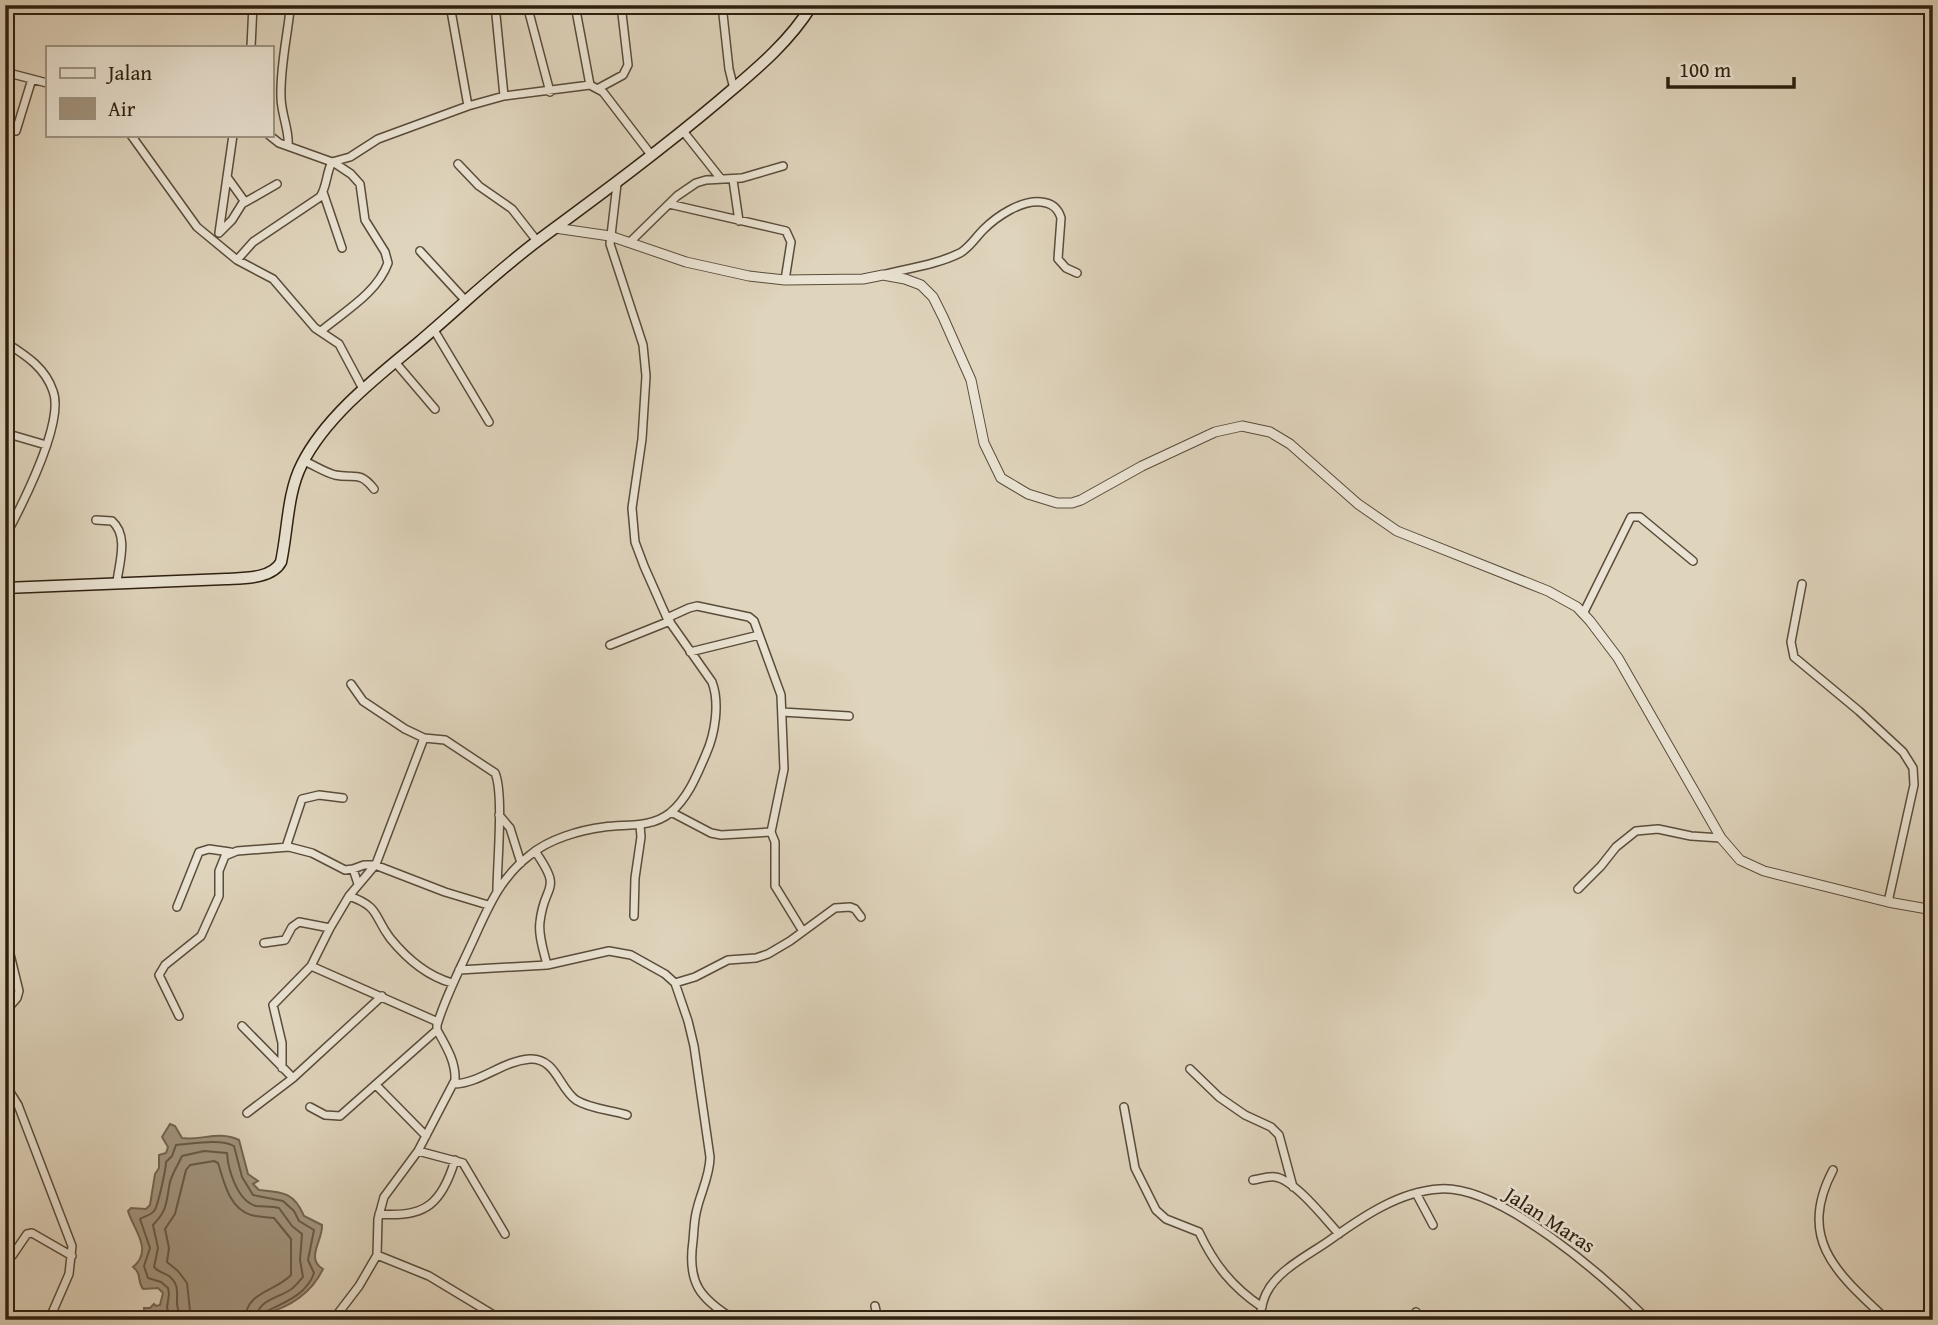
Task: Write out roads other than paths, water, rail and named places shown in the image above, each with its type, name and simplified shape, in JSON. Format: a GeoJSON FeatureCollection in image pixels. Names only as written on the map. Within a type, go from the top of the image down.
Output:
{"type":"FeatureCollection","features":[{"type":"Feature","properties":{"kind":"main road"},"geometry":{"type":"LineString","coordinates":[[5,588],[252,577],[275,569],[281,562],[294,490],[304,461],[325,431],[363,389],[537,241],[617,184],[734,89],[784,42],[812,5]]}},
{"type":"Feature","properties":{"kind":"street"},"geometry":{"type":"LineString","coordinates":[[90,5],[113,10],[141,5]]}},
{"type":"Feature","properties":{"kind":"street"},"geometry":{"type":"LineString","coordinates":[[251,46],[253,5]]}},
{"type":"Feature","properties":{"kind":"street"},"geometry":{"type":"LineString","coordinates":[[450,5],[468,106]]}},
{"type":"Feature","properties":{"kind":"street"},"geometry":{"type":"LineString","coordinates":[[495,5],[504,96]]}},
{"type":"Feature","properties":{"kind":"street"},"geometry":{"type":"LineString","coordinates":[[527,5],[550,92]]}},
{"type":"Feature","properties":{"kind":"street"},"geometry":{"type":"LineString","coordinates":[[575,5],[590,85]]}},
{"type":"Feature","properties":{"kind":"street"},"geometry":{"type":"LineString","coordinates":[[599,88],[623,75],[628,65],[621,5]]}},
{"type":"Feature","properties":{"kind":"street"},"geometry":{"type":"LineString","coordinates":[[722,5],[729,69],[734,89]]}},
{"type":"Feature","properties":{"kind":"street"},"geometry":{"type":"LineString","coordinates":[[288,146],[289,137],[282,119],[281,99],[290,10]]}},
{"type":"Feature","properties":{"kind":"street"},"geometry":{"type":"LineString","coordinates":[[5,72],[46,83]]}},
{"type":"Feature","properties":{"kind":"street"},"geometry":{"type":"LineString","coordinates":[[16,131],[32,79]]}},
{"type":"Feature","properties":{"kind":"street"},"geometry":{"type":"LineString","coordinates":[[342,248],[323,192],[332,162],[350,157],[378,139],[468,106],[504,96],[590,85],[599,88],[652,156]]}},
{"type":"Feature","properties":{"kind":"street"},"geometry":{"type":"LineString","coordinates":[[683,131],[722,179]]}},
{"type":"Feature","properties":{"kind":"street"},"geometry":{"type":"LineString","coordinates":[[132,136],[197,227],[236,260],[270,276],[299,312],[339,344],[363,389]]}},
{"type":"Feature","properties":{"kind":"street"},"geometry":{"type":"LineString","coordinates":[[219,233],[233,136]]}},
{"type":"Feature","properties":{"kind":"street"},"geometry":{"type":"LineString","coordinates":[[270,136],[279,143],[332,162],[351,174],[360,184],[365,220],[385,252],[388,263],[360,301],[321,331]]}},
{"type":"Feature","properties":{"kind":"street"},"geometry":{"type":"LineString","coordinates":[[458,164],[479,186],[512,209],[537,241]]}},
{"type":"Feature","properties":{"kind":"street"},"geometry":{"type":"LineString","coordinates":[[629,243],[669,204],[696,183],[733,180],[783,166]]}},
{"type":"Feature","properties":{"kind":"street"},"geometry":{"type":"LineString","coordinates":[[226,177],[245,202]]}},
{"type":"Feature","properties":{"kind":"street"},"geometry":{"type":"LineString","coordinates":[[733,180],[739,221]]}},
{"type":"Feature","properties":{"kind":"street"},"geometry":{"type":"LineString","coordinates":[[214,242],[245,202],[276,184]]}},
{"type":"Feature","properties":{"kind":"street"},"geometry":{"type":"LineString","coordinates":[[310,1107],[336,1118],[376,1085],[438,1026],[452,983],[488,905],[496,891],[521,863],[535,851],[574,834],[603,827],[656,822],[671,812],[684,798],[708,750],[715,720],[716,691],[669,619],[635,542],[632,508],[643,426],[646,376],[643,345],[634,311],[612,254],[610,236],[617,184]]}},
{"type":"Feature","properties":{"kind":"street"},"geometry":{"type":"LineString","coordinates":[[236,260],[253,242],[323,192]]}},
{"type":"Feature","properties":{"kind":"street"},"geometry":{"type":"LineString","coordinates":[[555,228],[610,236],[687,262],[749,276],[863,279],[962,252],[998,218],[1021,204],[1037,201],[1052,205],[1059,212],[1061,218],[1058,259],[1066,268],[1077,273]]}},
{"type":"Feature","properties":{"kind":"street"},"geometry":{"type":"LineString","coordinates":[[669,204],[782,230],[789,234],[791,242],[785,279]]}},
{"type":"Feature","properties":{"kind":"street"},"geometry":{"type":"LineString","coordinates":[[420,251],[466,300]]}},
{"type":"Feature","properties":{"kind":"street"},"geometry":{"type":"LineString","coordinates":[[883,275],[921,285],[933,297],[971,380],[984,443],[993,465],[1001,478],[1012,487],[1057,503],[1072,503],[1215,432],[1232,427],[1255,427],[1270,432],[1290,444],[1359,504],[1397,531],[1548,591],[1563,598],[1583,614],[1622,665],[1721,838],[1733,854],[1750,866],[1888,902],[1933,910]]}},
{"type":"Feature","properties":{"kind":"street"},"geometry":{"type":"LineString","coordinates":[[434,330],[489,422]]}},
{"type":"Feature","properties":{"kind":"street"},"geometry":{"type":"LineString","coordinates":[[5,342],[36,363],[55,394],[55,415],[46,445],[5,537]]}},
{"type":"Feature","properties":{"kind":"street"},"geometry":{"type":"LineString","coordinates":[[395,362],[435,409]]}},
{"type":"Feature","properties":{"kind":"street"},"geometry":{"type":"LineString","coordinates":[[5,433],[46,445]]}},
{"type":"Feature","properties":{"kind":"street"},"geometry":{"type":"LineString","coordinates":[[304,461],[336,475],[360,476],[374,489]]}},
{"type":"Feature","properties":{"kind":"street"},"geometry":{"type":"LineString","coordinates":[[1583,614],[1631,517],[1640,517],[1693,561]]}},
{"type":"Feature","properties":{"kind":"street"},"geometry":{"type":"LineString","coordinates":[[96,520],[112,521],[119,531],[122,546],[117,582]]}},
{"type":"Feature","properties":{"kind":"street"},"geometry":{"type":"LineString","coordinates":[[1802,584],[1791,642],[1794,657],[1859,710],[1903,752],[1913,768],[1914,785],[1888,902]]}},
{"type":"Feature","properties":{"kind":"street"},"geometry":{"type":"LineString","coordinates":[[610,645],[697,606],[749,617],[754,621],[780,689],[782,712],[784,769],[772,832],[775,842],[775,886],[802,930]]}},
{"type":"Feature","properties":{"kind":"street"},"geometry":{"type":"LineString","coordinates":[[690,652],[759,635]]}},
{"type":"Feature","properties":{"kind":"street"},"geometry":{"type":"LineString","coordinates":[[351,684],[363,701],[405,729],[424,738],[445,740],[492,769],[498,781],[496,891]]}},
{"type":"Feature","properties":{"kind":"street"},"geometry":{"type":"LineString","coordinates":[[782,712],[849,716]]}},
{"type":"Feature","properties":{"kind":"street"},"geometry":{"type":"LineString","coordinates":[[282,1068],[282,1042],[272,1007],[311,966],[349,896],[375,865],[424,738]]}},
{"type":"Feature","properties":{"kind":"street"},"geometry":{"type":"LineString","coordinates":[[289,847],[287,841],[302,799],[319,795],[343,798]]}},
{"type":"Feature","properties":{"kind":"street"},"geometry":{"type":"LineString","coordinates":[[671,812],[711,833],[722,835],[772,832]]}},
{"type":"Feature","properties":{"kind":"street"},"geometry":{"type":"LineString","coordinates":[[499,815],[510,828],[521,863]]}},
{"type":"Feature","properties":{"kind":"street"},"geometry":{"type":"LineString","coordinates":[[634,916],[640,825]]}},
{"type":"Feature","properties":{"kind":"street"},"geometry":{"type":"LineString","coordinates":[[1578,889],[1616,847],[1636,831],[1658,829],[1691,836],[1721,838]]}},
{"type":"Feature","properties":{"kind":"street"},"geometry":{"type":"LineString","coordinates":[[177,907],[199,852],[209,849],[231,852],[289,847],[312,853],[345,870],[375,865],[488,905]]}},
{"type":"Feature","properties":{"kind":"street"},"geometry":{"type":"LineString","coordinates":[[535,851],[549,871],[551,881],[540,921],[547,965]]}},
{"type":"Feature","properties":{"kind":"street"},"geometry":{"type":"LineString","coordinates":[[179,1016],[160,979],[160,973],[165,965],[201,936],[219,896],[222,860],[231,852]]}},
{"type":"Feature","properties":{"kind":"street"},"geometry":{"type":"LineString","coordinates":[[353,869],[358,884]]}},
{"type":"Feature","properties":{"kind":"street"},"geometry":{"type":"LineString","coordinates":[[349,896],[371,906],[393,941],[427,974],[452,983]]}},
{"type":"Feature","properties":{"kind":"street"},"geometry":{"type":"LineString","coordinates":[[675,983],[695,977],[728,960],[756,958],[768,954],[835,908],[850,907],[855,909],[860,917]]}},
{"type":"Feature","properties":{"kind":"street"},"geometry":{"type":"LineString","coordinates":[[264,943],[285,940],[292,927],[299,922],[330,928]]}},
{"type":"Feature","properties":{"kind":"street"},"geometry":{"type":"LineString","coordinates":[[5,934],[19,991],[5,1012]]}},
{"type":"Feature","properties":{"kind":"street"},"geometry":{"type":"LineString","coordinates":[[459,971],[547,965],[608,951],[631,955],[654,967],[675,983],[694,1046],[710,1157],[696,1211],[691,1268],[698,1290],[713,1306],[735,1320]]}},
{"type":"Feature","properties":{"kind":"street"},"geometry":{"type":"LineString","coordinates":[[311,966],[382,996],[438,1026],[456,1071],[453,1084],[418,1151],[384,1197],[377,1255],[359,1286],[333,1320]]}},
{"type":"Feature","properties":{"kind":"street"},"geometry":{"type":"LineString","coordinates":[[247,1113],[293,1078],[382,996]]}},
{"type":"Feature","properties":{"kind":"street"},"geometry":{"type":"LineString","coordinates":[[242,1026],[293,1078]]}},
{"type":"Feature","properties":{"kind":"street"},"geometry":{"type":"LineString","coordinates":[[453,1084],[470,1083],[520,1062],[539,1060],[550,1066],[577,1101],[627,1115]]}},
{"type":"Feature","properties":{"kind":"street"},"geometry":{"type":"LineString","coordinates":[[1189,1069],[1219,1097],[1245,1115],[1271,1127],[1279,1135],[1293,1187]]}},
{"type":"Feature","properties":{"kind":"street"},"geometry":{"type":"LineString","coordinates":[[5,1084],[18,1105],[72,1246],[69,1274],[49,1320]]}},
{"type":"Feature","properties":{"kind":"street"},"geometry":{"type":"LineString","coordinates":[[376,1085],[426,1136]]}},
{"type":"Feature","properties":{"kind":"street"},"geometry":{"type":"LineString","coordinates":[[1124,1107],[1135,1168],[1160,1215],[1199,1232],[1224,1276],[1242,1294],[1262,1307]]}},
{"type":"Feature","properties":{"kind":"street"},"geometry":{"type":"LineString","coordinates":[[418,1151],[463,1164],[505,1234]]}},
{"type":"Feature","properties":{"kind":"street"},"geometry":{"type":"LineString","coordinates":[[380,1214],[413,1214],[435,1200],[446,1188],[455,1160]]}},
{"type":"Feature","properties":{"kind":"street"},"geometry":{"type":"LineString","coordinates":[[1833,1170],[1818,1206],[1818,1231],[1825,1251],[1866,1300],[1887,1320]]}},
{"type":"Feature","properties":{"kind":"street"},"geometry":{"type":"LineString","coordinates":[[1253,1180],[1277,1177],[1293,1187],[1339,1234]]}},
{"type":"Feature","properties":{"kind":"street","name":"Jalan Maras"},"geometry":{"type":"LineString","coordinates":[[1259,1320],[1266,1294],[1282,1274],[1386,1205],[1433,1189],[1455,1189],[1494,1203],[1534,1225],[1598,1272],[1648,1320]]}},
{"type":"Feature","properties":{"kind":"street"},"geometry":{"type":"LineString","coordinates":[[1416,1193],[1433,1225]]}},
{"type":"Feature","properties":{"kind":"street"},"geometry":{"type":"LineString","coordinates":[[12,1256],[27,1234],[32,1233],[72,1256]]}},
{"type":"Feature","properties":{"kind":"street"},"geometry":{"type":"LineString","coordinates":[[377,1255],[429,1276],[502,1320]]}},
{"type":"Feature","properties":{"kind":"street"},"geometry":{"type":"LineString","coordinates":[[875,1306],[878,1320]]}},
{"type":"Feature","properties":{"kind":"water"},"geometry":{"type":"Polygon","coordinates":[[[170,1124],[175,1126],[182,1138],[224,1136],[239,1140],[248,1174],[258,1181],[253,1184],[259,1190],[286,1195],[296,1202],[304,1216],[322,1225],[315,1260],[323,1269],[311,1287],[295,1301],[257,1316],[235,1319],[167,1320],[167,1316],[144,1315],[144,1308],[160,1305],[163,1293],[158,1288],[143,1289],[138,1272],[133,1267],[142,1254],[142,1247],[128,1211],[131,1208],[146,1209],[150,1205],[155,1174],[159,1168],[159,1155],[166,1153],[168,1147],[162,1137],[170,1124]]]}}]}
